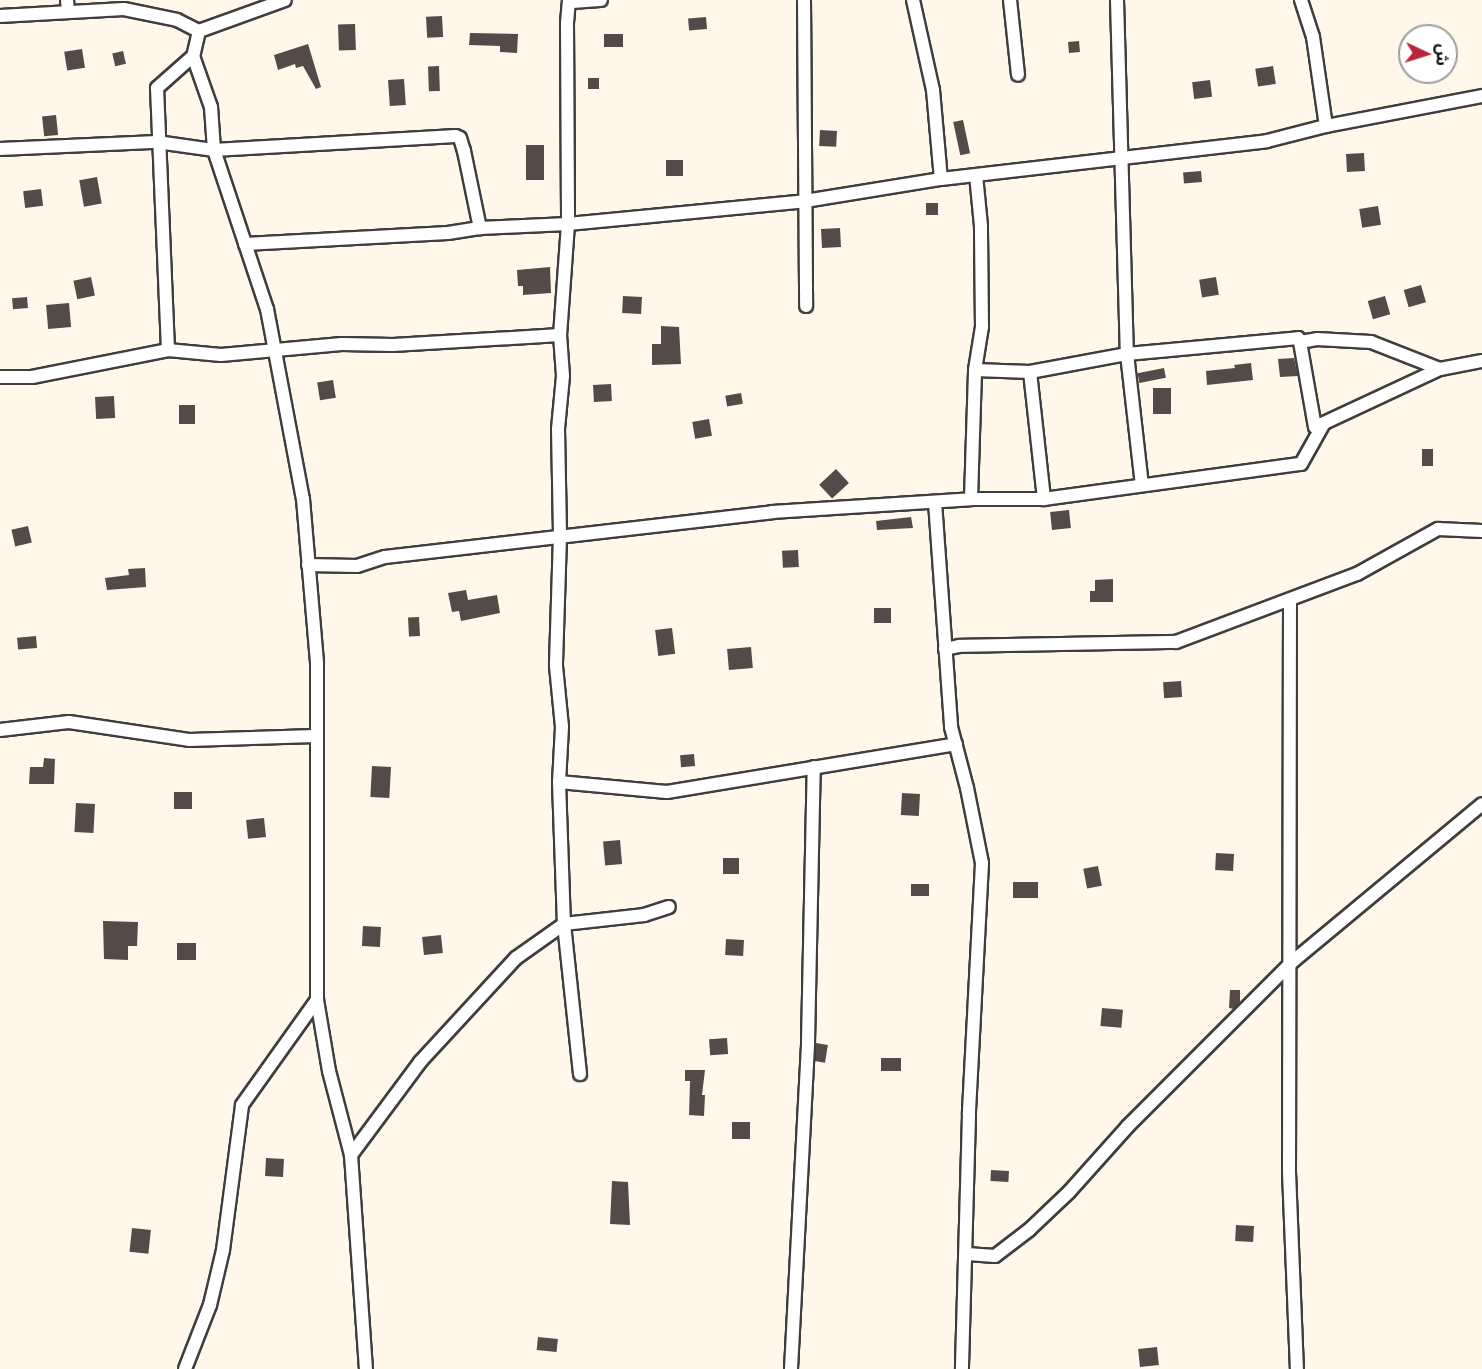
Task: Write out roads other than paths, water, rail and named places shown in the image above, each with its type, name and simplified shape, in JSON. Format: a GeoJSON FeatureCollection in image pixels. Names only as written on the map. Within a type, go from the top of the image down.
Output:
{"type":"FeatureCollection","features":[{"type":"Feature","properties":{"kind":"street"},"geometry":{"type":"LineString","coordinates":[[0,16],[67,6],[124,9],[177,20],[199,32],[285,0]]}},
{"type":"Feature","properties":{"kind":"street"},"geometry":{"type":"LineString","coordinates":[[580,1074],[564,924],[559,782],[561,727],[556,666],[560,536],[558,429],[564,376],[560,335],[568,224],[567,23],[570,1],[601,0]]}},
{"type":"Feature","properties":{"kind":"street"},"geometry":{"type":"LineString","coordinates":[[804,0],[806,306]]}},
{"type":"Feature","properties":{"kind":"street"},"geometry":{"type":"LineString","coordinates":[[913,0],[933,90],[941,179]]}},
{"type":"Feature","properties":{"kind":"street"},"geometry":{"type":"LineString","coordinates":[[1010,0],[1018,75]]}},
{"type":"Feature","properties":{"kind":"street"},"geometry":{"type":"LineString","coordinates":[[1116,0],[1127,354],[1143,485]]}},
{"type":"Feature","properties":{"kind":"street"},"geometry":{"type":"LineString","coordinates":[[1301,0],[1313,37],[1326,126]]}},
{"type":"Feature","properties":{"kind":"street"},"geometry":{"type":"LineString","coordinates":[[199,32],[193,56],[211,107],[214,150],[267,309],[303,499],[316,663],[317,1000],[329,1071],[351,1155],[366,1369]]}},
{"type":"Feature","properties":{"kind":"street"},"geometry":{"type":"LineString","coordinates":[[168,350],[161,161],[157,142],[157,88],[193,56]]}},
{"type":"Feature","properties":{"kind":"street"},"geometry":{"type":"LineString","coordinates":[[245,244],[568,224],[805,201],[941,179],[1267,141],[1326,126],[1482,96]]}},
{"type":"Feature","properties":{"kind":"street"},"geometry":{"type":"LineString","coordinates":[[0,149],[157,142],[214,150],[456,136],[460,138],[464,151],[480,228]]}},
{"type":"Feature","properties":{"kind":"street"},"geometry":{"type":"LineString","coordinates":[[971,499],[975,370],[982,327],[981,226],[976,175]]}},
{"type":"Feature","properties":{"kind":"street"},"geometry":{"type":"LineString","coordinates":[[0,377],[32,377],[168,350],[222,354],[342,344],[393,345],[560,335]]}},
{"type":"Feature","properties":{"kind":"street"},"geometry":{"type":"LineString","coordinates":[[975,370],[1030,372],[1127,354],[1298,338],[1315,427],[1440,369],[1482,361]]}},
{"type":"Feature","properties":{"kind":"street"},"geometry":{"type":"LineString","coordinates":[[1300,342],[1317,339],[1371,342],[1440,369]]}},
{"type":"Feature","properties":{"kind":"street"},"geometry":{"type":"LineString","coordinates":[[1030,372],[1044,499]]}},
{"type":"Feature","properties":{"kind":"street"},"geometry":{"type":"LineString","coordinates":[[308,565],[357,566],[385,557],[772,512],[971,499],[1044,499],[1301,464],[1324,423]]}},
{"type":"Feature","properties":{"kind":"street"},"geometry":{"type":"LineString","coordinates":[[934,502],[951,727],[982,863],[969,1115],[967,1254],[962,1369]]}},
{"type":"Feature","properties":{"kind":"street"},"geometry":{"type":"LineString","coordinates":[[945,649],[959,646],[1176,642],[1357,574],[1438,529],[1482,531]]}},
{"type":"Feature","properties":{"kind":"street"},"geometry":{"type":"LineString","coordinates":[[1290,600],[1289,1172],[1296,1369]]}},
{"type":"Feature","properties":{"kind":"street"},"geometry":{"type":"LineString","coordinates":[[0,730],[69,723],[189,740],[315,736]]}},
{"type":"Feature","properties":{"kind":"street"},"geometry":{"type":"LineString","coordinates":[[559,782],[667,792],[956,744]]}},
{"type":"Feature","properties":{"kind":"street"},"geometry":{"type":"LineString","coordinates":[[791,1369],[808,1042],[814,768]]}},
{"type":"Feature","properties":{"kind":"street"},"geometry":{"type":"LineString","coordinates":[[967,1254],[994,1256],[1029,1230],[1069,1192],[1128,1126],[1289,965],[1482,804]]}},
{"type":"Feature","properties":{"kind":"street"},"geometry":{"type":"LineString","coordinates":[[351,1155],[420,1062],[516,958],[564,924],[644,915],[669,907]]}},
{"type":"Feature","properties":{"kind":"street"},"geometry":{"type":"LineString","coordinates":[[185,1369],[210,1305],[223,1250],[242,1105],[317,1000]]}}]}
